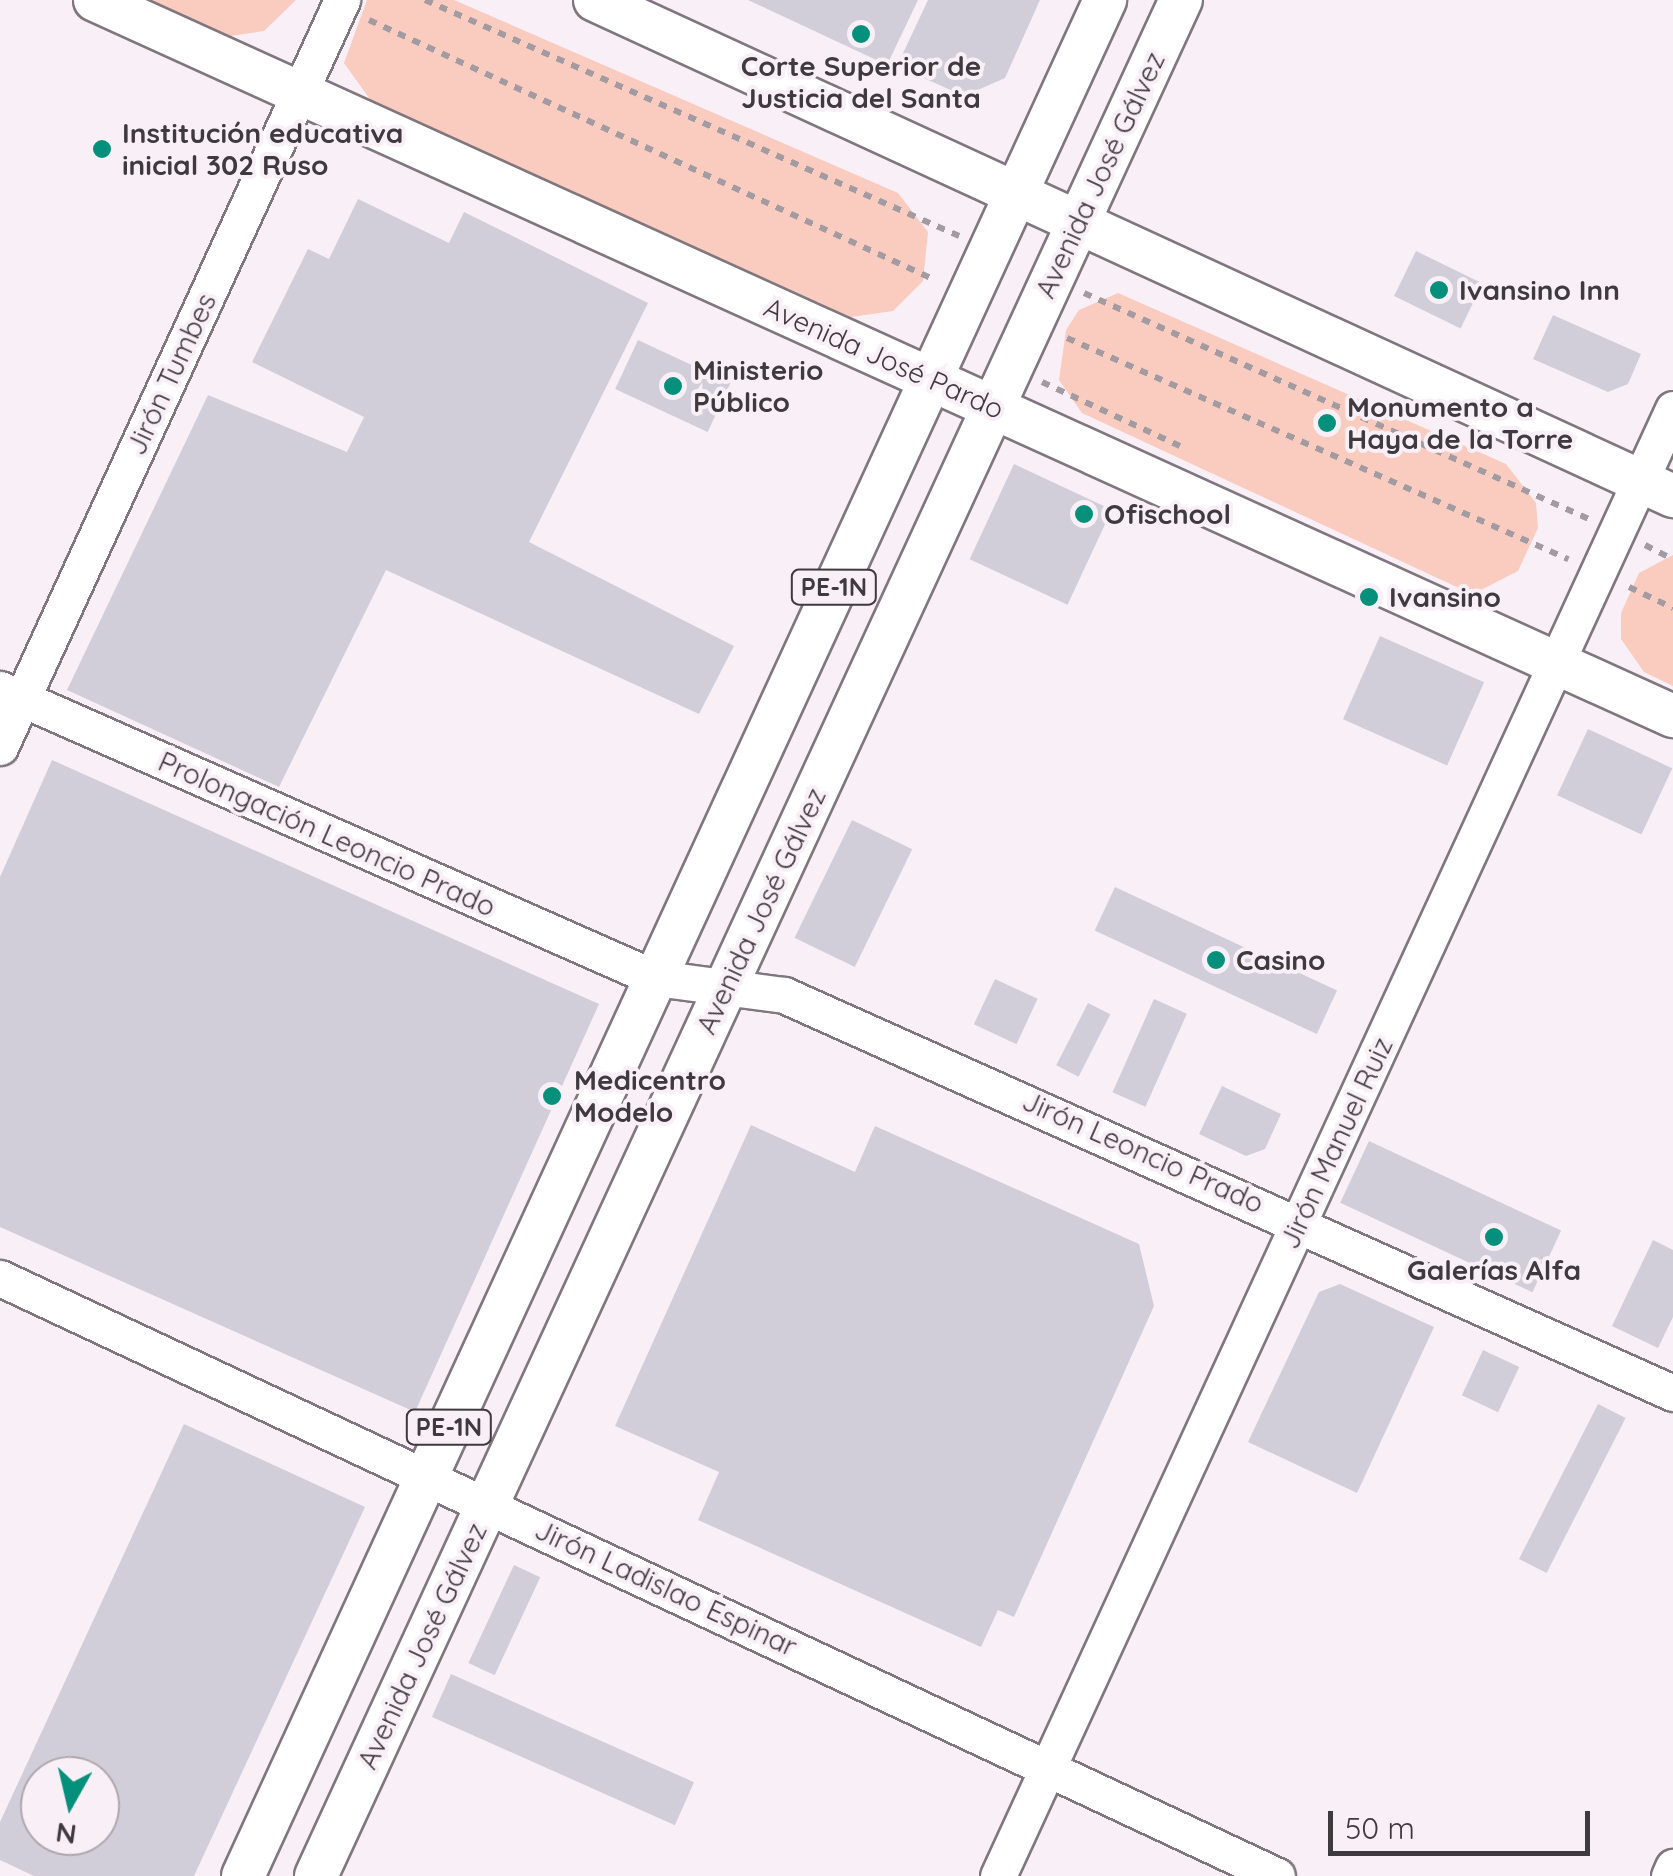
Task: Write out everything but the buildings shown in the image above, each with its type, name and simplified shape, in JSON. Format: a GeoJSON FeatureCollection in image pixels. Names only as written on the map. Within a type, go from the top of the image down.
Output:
{"type":"FeatureCollection","features":[{"type":"Feature","properties":{"kind":"main road","name":"Avenida José Pardo"},"geometry":{"type":"LineString","coordinates":[[95,0],[1673,716]]}},
{"type":"Feature","properties":{"kind":"main road"},"geometry":{"type":"LineString","coordinates":[[594,0],[1013,196],[1657,488]]}},
{"type":"Feature","properties":{"kind":"main road","name":"PE-1N"},"geometry":{"type":"LineString","coordinates":[[243,1876],[1106,0]]}},
{"type":"Feature","properties":{"kind":"main road","name":"Avenida José Gálvez"},"geometry":{"type":"LineString","coordinates":[[316,1876],[1181,0]]}},
{"type":"Feature","properties":{"kind":"street","name":"Jirón Tumbes"},"geometry":{"type":"LineString","coordinates":[[0,747],[11,695],[341,3]]}},
{"type":"Feature","properties":{"kind":"street","name":"Jirón Manuel Ruiz"},"geometry":{"type":"LineString","coordinates":[[998,1876],[1598,572],[1657,488],[1673,410]]}},
{"type":"Feature","properties":{"kind":"street","name":"Prolongación Leoncio Prado"},"geometry":{"type":"LineString","coordinates":[[11,695],[655,978]]}},
{"type":"Feature","properties":{"kind":"street","name":"Jirón Leoncio Prado"},"geometry":{"type":"LineString","coordinates":[[655,978],[728,982],[784,995],[1300,1221],[1673,1394]]}},
{"type":"Feature","properties":{"kind":"street","name":"Jirón Ladislao Espinar"},"geometry":{"type":"LineString","coordinates":[[0,1278],[1277,1876]]}},
{"type":"Feature","properties":{"kind":"street"},"geometry":{"type":"LineString","coordinates":[[1669,1876],[1673,1867]]}},
{"type":"Feature","properties":{"kind":"path"},"geometry":{"type":"LineString","coordinates":[[341,3],[968,295]]}},
{"type":"Feature","properties":{"kind":"path"},"geometry":{"type":"LineString","coordinates":[[1032,322],[1673,608]]}},
{"type":"Feature","properties":{"kind":"shaded area"},"geometry":{"type":"Polygon","coordinates":[[[142,0],[296,0],[264,31],[224,37],[142,0]]]}},
{"type":"Feature","properties":{"kind":"shaded area"},"geometry":{"type":"Polygon","coordinates":[[[367,0],[454,0],[898,193],[928,232],[923,281],[893,311],[851,317],[372,102],[344,63],[367,0]]]}},
{"type":"Feature","properties":{"kind":"shaded area"},"geometry":{"type":"Polygon","coordinates":[[[1118,293],[1506,464],[1536,503],[1538,528],[1518,571],[1481,590],[1459,588],[1082,413],[1059,380],[1066,330],[1079,310],[1118,293]]]}},
{"type":"Feature","properties":{"kind":"shaded area"},"geometry":{"type":"Polygon","coordinates":[[[1673,555],[1673,686],[1644,672],[1621,639],[1621,613],[1639,573],[1673,555]]]}},
{"type":"Feature","properties":{"kind":"place","name":"Corte Superior de Justicia del Santa"},"geometry":{"type":"Point","coordinates":[861,34]}},
{"type":"Feature","properties":{"kind":"place","name":"Institución educativa inicial 302 Ruso"},"geometry":{"type":"Point","coordinates":[102,149]}},
{"type":"Feature","properties":{"kind":"place","name":"Ivansino Inn"},"geometry":{"type":"Point","coordinates":[1439,290]}},
{"type":"Feature","properties":{"kind":"place","name":"Ministerio Público"},"geometry":{"type":"Point","coordinates":[673,386]}},
{"type":"Feature","properties":{"kind":"place","name":"Monumento a Haya de la Torre"},"geometry":{"type":"Point","coordinates":[1327,423]}},
{"type":"Feature","properties":{"kind":"place","name":"Ofischool"},"geometry":{"type":"Point","coordinates":[1084,514]}},
{"type":"Feature","properties":{"kind":"place","name":"Ivansino"},"geometry":{"type":"Point","coordinates":[1369,597]}},
{"type":"Feature","properties":{"kind":"place","name":"Casino"},"geometry":{"type":"Point","coordinates":[1216,960]}},
{"type":"Feature","properties":{"kind":"place","name":"Medicentro Modelo"},"geometry":{"type":"Point","coordinates":[552,1096]}},
{"type":"Feature","properties":{"kind":"place","name":"Galerías Alfa"},"geometry":{"type":"Point","coordinates":[1494,1237]}}]}
